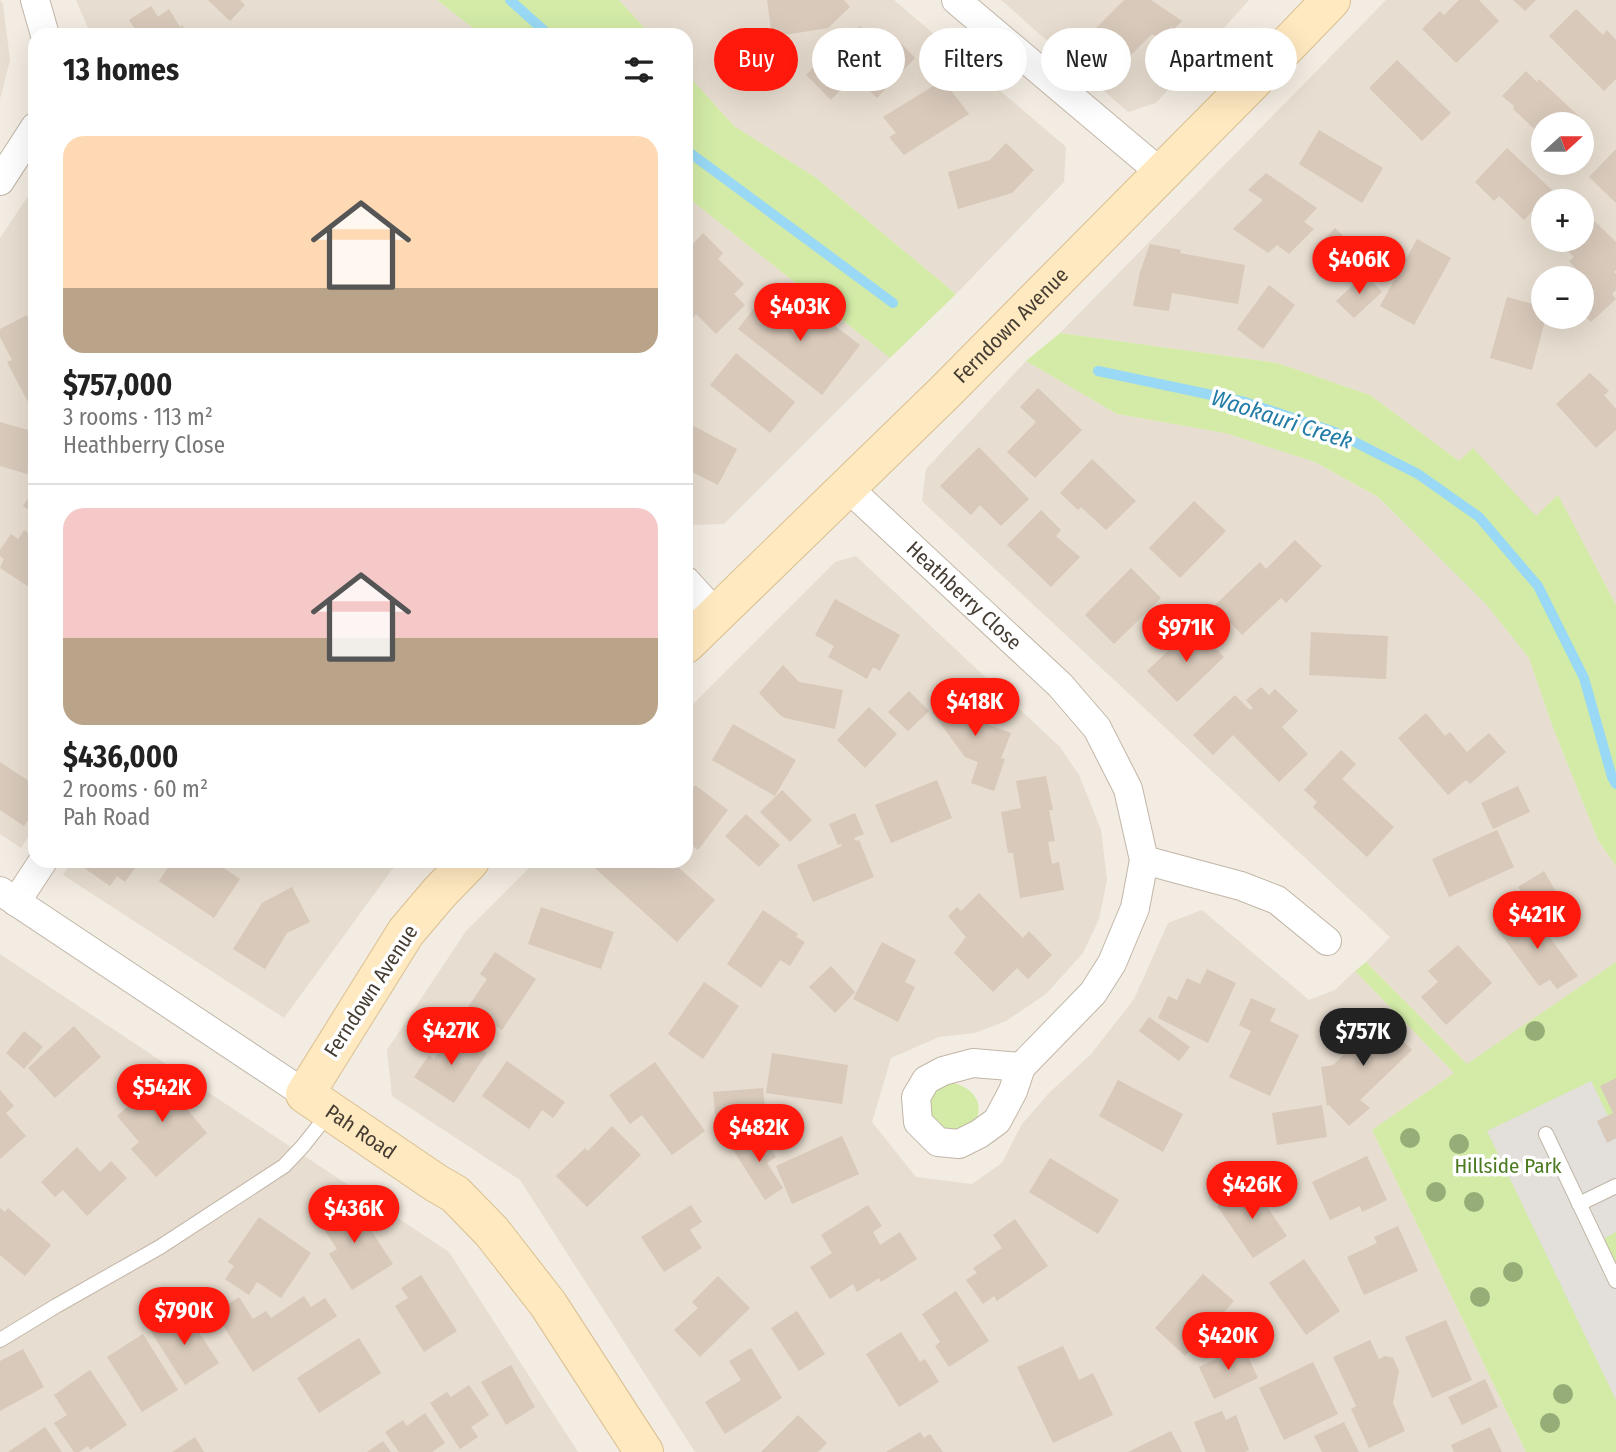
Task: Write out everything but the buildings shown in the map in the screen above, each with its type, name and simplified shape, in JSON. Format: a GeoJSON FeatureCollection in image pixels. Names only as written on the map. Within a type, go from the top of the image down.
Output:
{"type":"FeatureCollection","features":[{"type":"Feature","properties":{"kind":"main road","name":"Ferndown Avenue"},"geometry":{"type":"LineString","coordinates":[[693,637],[944,392],[1331,0]]}},
{"type":"Feature","properties":{"kind":"main road","name":"Ferndown Avenue"},"geometry":{"type":"LineString","coordinates":[[318,1102],[406,932],[463,868]]}},
{"type":"Feature","properties":{"kind":"main road","name":"Pah Road"},"geometry":{"type":"LineString","coordinates":[[318,1102],[436,1184],[455,1194],[492,1232],[548,1304],[644,1452]]}},
{"type":"Feature","properties":{"kind":"street"},"geometry":{"type":"LineString","coordinates":[[35,0],[43,28]]}},
{"type":"Feature","properties":{"kind":"street"},"geometry":{"type":"LineString","coordinates":[[956,0],[1161,173]]}},
{"type":"Feature","properties":{"kind":"street"},"geometry":{"type":"LineString","coordinates":[[0,181],[28,138]]}},
{"type":"Feature","properties":{"kind":"street","name":"Heathberry Close"},"geometry":{"type":"LineString","coordinates":[[846,486],[1060,685],[1097,728],[1128,789],[1144,860],[1135,908],[1112,962],[1093,993],[1021,1067]]}},
{"type":"Feature","properties":{"kind":"street"},"geometry":{"type":"LineString","coordinates":[[693,589],[716,614]]}},
{"type":"Feature","properties":{"kind":"street"},"geometry":{"type":"LineString","coordinates":[[1144,860],[1241,886],[1278,900],[1327,942]]}},
{"type":"Feature","properties":{"kind":"street"},"geometry":{"type":"LineString","coordinates":[[8,897],[36,868]]}},
{"type":"Feature","properties":{"kind":"street","name":"Pah Road"},"geometry":{"type":"LineString","coordinates":[[8,897],[318,1102]]}},
{"type":"Feature","properties":{"kind":"lane"},"geometry":{"type":"LineString","coordinates":[[0,1340],[160,1247],[284,1166],[318,1102]]}},
{"type":"Feature","properties":{"kind":"lane"},"geometry":{"type":"LineString","coordinates":[[1546,1134],[1616,1281]]}},
{"type":"Feature","properties":{"kind":"lane"},"geometry":{"type":"LineString","coordinates":[[1579,1203],[1616,1186]]}},
{"type":"Feature","properties":{"kind":"shaded area"},"geometry":{"type":"Polygon","coordinates":[[[0,0],[3,4],[10,60],[0,99],[0,0]]]}},
{"type":"Feature","properties":{"kind":"shaded area"},"geometry":{"type":"Polygon","coordinates":[[[76,0],[437,0],[473,28],[88,28],[76,0]]]}},
{"type":"Feature","properties":{"kind":"shaded area"},"geometry":{"type":"Polygon","coordinates":[[[619,0],[894,0],[927,28],[919,28],[919,91],[1000,91],[1066,147],[1064,182],[956,294],[815,177],[734,126],[693,81],[693,28],[645,28],[619,0]]]}},
{"type":"Feature","properties":{"kind":"shaded area"},"geometry":{"type":"Polygon","coordinates":[[[1001,0],[1249,0],[1224,28],[1145,28],[1145,91],[1167,91],[1156,103],[1128,112],[1104,91],[1131,91],[1131,28],[1041,28],[1041,35],[1001,0]]]}},
{"type":"Feature","properties":{"kind":"shaded area"},"geometry":{"type":"Polygon","coordinates":[[[1386,0],[1616,0],[1616,605],[1558,496],[1536,517],[1473,449],[1459,461],[1370,395],[1277,363],[1060,333],[1386,0]]]}},
{"type":"Feature","properties":{"kind":"shaded area"},"geometry":{"type":"Polygon","coordinates":[[[28,196],[28,837],[21,848],[0,834],[0,238],[28,196]]]}},
{"type":"Feature","properties":{"kind":"shaded area"},"geometry":{"type":"Polygon","coordinates":[[[693,202],[890,358],[724,524],[693,525],[693,202]]]}},
{"type":"Feature","properties":{"kind":"shaded area"},"geometry":{"type":"Polygon","coordinates":[[[1026,361],[1117,414],[1225,433],[1315,462],[1378,497],[1485,603],[1529,658],[1552,725],[1598,840],[1616,866],[1616,962],[1467,1065],[1366,962],[1390,937],[922,501],[926,469],[1026,361]]]}},
{"type":"Feature","properties":{"kind":"shaded area"},"geometry":{"type":"Polygon","coordinates":[[[856,556],[1060,747],[1079,775],[1101,830],[1107,880],[1099,919],[1083,953],[1046,994],[1006,1021],[975,1033],[939,1037],[891,1058],[872,1122],[916,1177],[972,1184],[1002,1163],[1022,1124],[1049,1093],[1091,1054],[1134,999],[1168,923],[1202,910],[1309,1000],[1335,990],[1355,971],[1454,1073],[1372,1130],[1526,1452],[695,1452],[520,1180],[392,1096],[387,1050],[466,931],[529,868],[693,868],[693,704],[835,562],[856,556]]]}},
{"type":"Feature","properties":{"kind":"shaded area"},"geometry":{"type":"Polygon","coordinates":[[[68,868],[394,868],[284,1018],[63,875],[68,868]]]}},
{"type":"Feature","properties":{"kind":"shaded area"},"geometry":{"type":"Polygon","coordinates":[[[0,954],[449,1252],[578,1452],[0,1452],[0,954]]]}},
{"type":"Feature","properties":{"kind":"shaded area"},"geometry":{"type":"Polygon","coordinates":[[[1591,1081],[1616,1132],[1616,1232],[1603,1239],[1616,1265],[1616,1400],[1487,1131],[1591,1081]]]}},
{"type":"Feature","properties":{"kind":"green space"},"geometry":{"type":"Polygon","coordinates":[[[437,0],[619,0],[645,28],[473,28],[437,0]]]}},
{"type":"Feature","properties":{"kind":"green space"},"geometry":{"type":"Polygon","coordinates":[[[693,81],[734,126],[815,177],[956,294],[890,358],[693,202],[693,81]]]}},
{"type":"Feature","properties":{"kind":"green space"},"geometry":{"type":"Polygon","coordinates":[[[1060,333],[1277,363],[1370,395],[1459,461],[1473,448],[1536,516],[1558,495],[1616,605],[1616,866],[1598,840],[1552,725],[1529,658],[1485,603],[1378,497],[1315,462],[1225,433],[1117,414],[1026,361],[1060,333]]]}},
{"type":"Feature","properties":{"kind":"green space","name":"Hillside Park"},"geometry":{"type":"Polygon","coordinates":[[[1366,962],[1467,1064],[1616,962],[1616,1452],[1526,1452],[1372,1130],[1454,1073],[1355,971],[1366,962]]]}},
{"type":"Feature","properties":{"kind":"green space"},"geometry":{"type":"Polygon","coordinates":[[[954,1083],[963,1086],[974,1096],[979,1108],[978,1116],[970,1131],[938,1134],[925,1102],[937,1089],[954,1083]]]}},
{"type":"Feature","properties":{"kind":"waterway","name":"Waokauri Creek"},"geometry":{"type":"LineString","coordinates":[[510,0],[541,28]]}},
{"type":"Feature","properties":{"kind":"waterway","name":"Waokauri Creek"},"geometry":{"type":"LineString","coordinates":[[693,155],[893,303]]}},
{"type":"Feature","properties":{"kind":"waterway","name":"Waokauri Creek"},"geometry":{"type":"LineString","coordinates":[[1098,371],[1245,402],[1335,432],[1418,474],[1479,517],[1538,586],[1584,678],[1616,784]]}}]}
